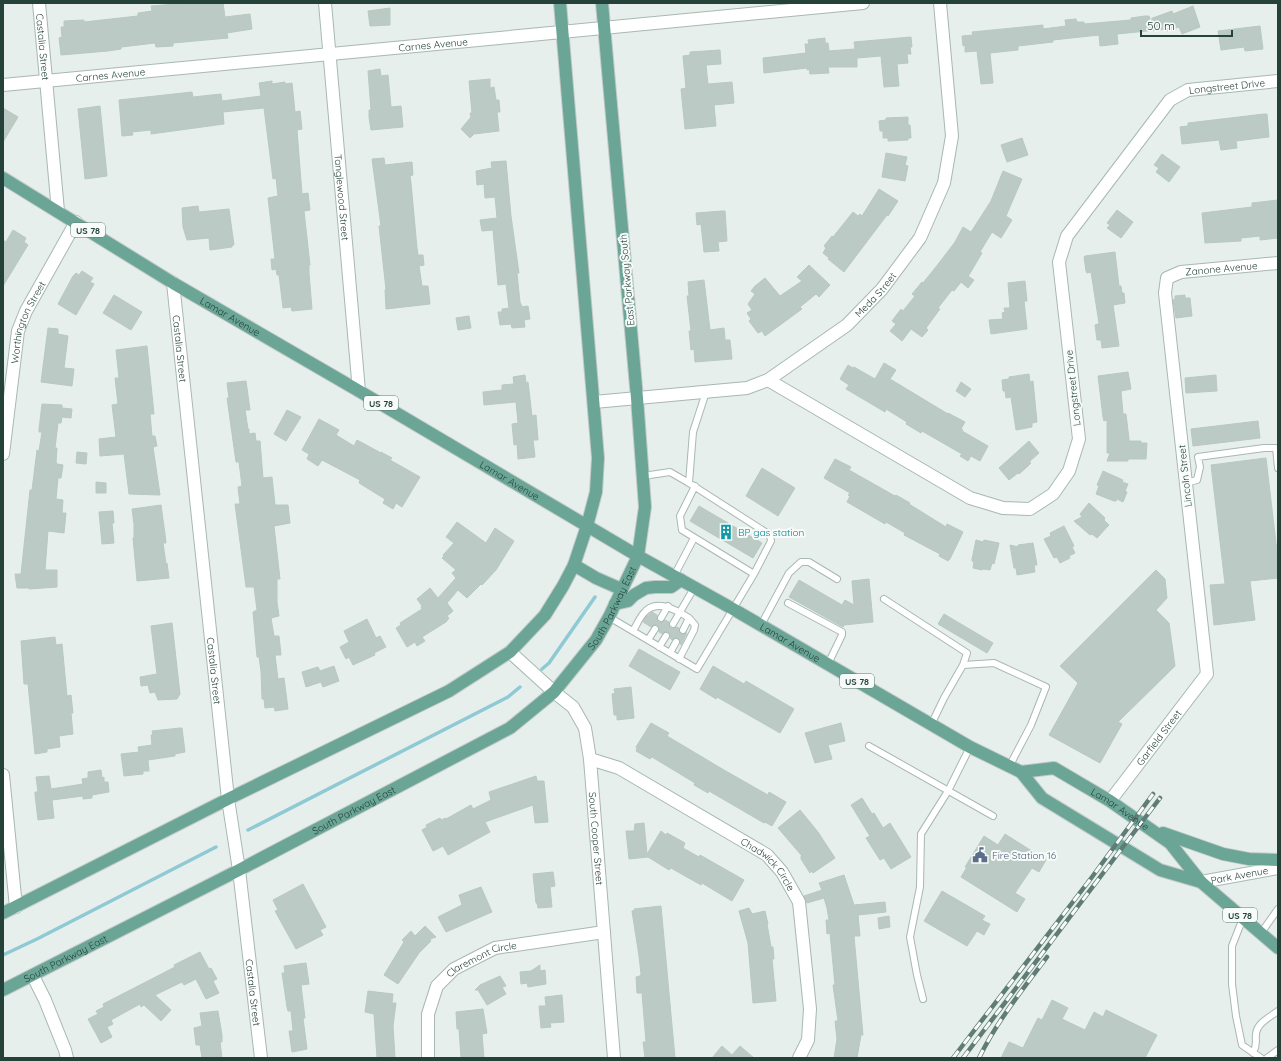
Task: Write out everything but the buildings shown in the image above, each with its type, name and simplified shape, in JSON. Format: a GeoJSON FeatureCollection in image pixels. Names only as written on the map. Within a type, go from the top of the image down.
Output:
{"type":"FeatureCollection","features":[{"type":"Feature","properties":{"kind":"main road"},"geometry":{"type":"LineString","coordinates":[[3,913],[228,799],[448,691],[510,652],[546,615],[574,565],[587,526],[596,492],[598,458],[560,3]]}},
{"type":"Feature","properties":{"kind":"main road","name":"East Parkway South"},"geometry":{"type":"LineString","coordinates":[[602,3],[643,476],[645,507],[638,556]]}},
{"type":"Feature","properties":{"kind":"main road","name":"Lamar Avenue"},"geometry":{"type":"LineString","coordinates":[[3,178],[173,283],[359,390],[638,556],[761,625],[970,747],[1021,772],[1042,798],[1160,870],[1201,882]]}},
{"type":"Feature","properties":{"kind":"main road","name":"South Parkway East"},"geometry":{"type":"LineString","coordinates":[[3,990],[239,870],[510,728],[554,692],[596,640],[609,617],[638,556]]}},
{"type":"Feature","properties":{"kind":"main road"},"geometry":{"type":"LineString","coordinates":[[574,565],[596,578],[621,589]]}},
{"type":"Feature","properties":{"kind":"main road"},"geometry":{"type":"LineString","coordinates":[[615,604],[628,601],[634,595],[646,588],[671,587],[677,578]]}},
{"type":"Feature","properties":{"kind":"main road","name":"Lamar Avenue"},"geometry":{"type":"LineString","coordinates":[[1021,772],[1054,768],[1110,801],[1170,843],[1201,882],[1278,948]]}},
{"type":"Feature","properties":{"kind":"main road"},"geometry":{"type":"LineString","coordinates":[[1147,827],[1188,843],[1223,854],[1249,859],[1278,860]]}},
{"type":"Feature","properties":{"kind":"street","name":"Castalia Street"},"geometry":{"type":"LineString","coordinates":[[39,3],[58,211]]}},
{"type":"Feature","properties":{"kind":"street","name":"Tanglewood Street"},"geometry":{"type":"LineString","coordinates":[[326,3],[359,390]]}},
{"type":"Feature","properties":{"kind":"street","name":"Carnes Avenue"},"geometry":{"type":"LineString","coordinates":[[3,85],[330,53],[605,29],[863,3]]}},
{"type":"Feature","properties":{"kind":"street","name":"Meda Street"},"geometry":{"type":"LineString","coordinates":[[594,402],[747,388],[768,380],[847,325],[882,289],[920,238],[944,183],[952,136],[940,3]]}},
{"type":"Feature","properties":{"kind":"street","name":"Longstreet Drive"},"geometry":{"type":"LineString","coordinates":[[768,380],[970,498],[1003,508],[1030,509],[1053,494],[1069,471],[1078,439],[1059,262],[1067,236],[1170,100],[1188,90],[1278,81]]}},
{"type":"Feature","properties":{"kind":"street","name":"Worthington Street"},"geometry":{"type":"LineString","coordinates":[[3,454],[18,331],[26,311],[76,222]]}},
{"type":"Feature","properties":{"kind":"street","name":"Zanone Avenue"},"geometry":{"type":"LineString","coordinates":[[1166,278],[1181,272],[1278,263]]}},
{"type":"Feature","properties":{"kind":"street","name":"Lincoln Street"},"geometry":{"type":"LineString","coordinates":[[1166,278],[1165,293],[1207,674]]}},
{"type":"Feature","properties":{"kind":"street","name":"Castalia Street"},"geometry":{"type":"LineString","coordinates":[[173,283],[228,799],[239,870],[261,1058]]}},
{"type":"Feature","properties":{"kind":"street","name":"South Cooper Street"},"geometry":{"type":"LineString","coordinates":[[510,652],[573,707],[585,728],[590,759],[614,1058]]}},
{"type":"Feature","properties":{"kind":"street","name":"Garfield Street"},"geometry":{"type":"LineString","coordinates":[[1110,801],[1207,674]]}},
{"type":"Feature","properties":{"kind":"street","name":"Chadwick Circle"},"geometry":{"type":"LineString","coordinates":[[590,759],[619,768],[767,855],[782,872],[799,902],[810,1009],[808,1040],[799,1058]]}},
{"type":"Feature","properties":{"kind":"street"},"geometry":{"type":"LineString","coordinates":[[3,775],[16,906]]}},
{"type":"Feature","properties":{"kind":"street","name":"Park Avenue"},"geometry":{"type":"LineString","coordinates":[[1201,882],[1278,868]]}},
{"type":"Feature","properties":{"kind":"street","name":"Claremont Circle"},"geometry":{"type":"LineString","coordinates":[[428,1058],[428,1014],[437,986],[454,969],[494,948],[604,932]]}},
{"type":"Feature","properties":{"kind":"street"},"geometry":{"type":"LineString","coordinates":[[33,976],[45,1000],[67,1058]]}},
{"type":"Feature","properties":{"kind":"lane"},"geometry":{"type":"LineString","coordinates":[[706,392],[693,432],[692,485],[680,516],[682,530],[754,574]]}},
{"type":"Feature","properties":{"kind":"lane"},"geometry":{"type":"LineString","coordinates":[[1186,483],[1197,480],[1200,467],[1198,457],[1264,448],[1276,448],[1278,468]]}},
{"type":"Feature","properties":{"kind":"lane"},"geometry":{"type":"LineString","coordinates":[[609,617],[696,669],[754,574],[771,541],[770,535],[670,472],[643,476]]}},
{"type":"Feature","properties":{"kind":"lane"},"geometry":{"type":"LineString","coordinates":[[677,578],[694,538]]}},
{"type":"Feature","properties":{"kind":"lane"},"geometry":{"type":"LineString","coordinates":[[761,625],[789,573],[801,562],[809,562],[837,579]]}},
{"type":"Feature","properties":{"kind":"lane"},"geometry":{"type":"LineString","coordinates":[[673,624],[694,588]]}},
{"type":"Feature","properties":{"kind":"lane"},"geometry":{"type":"LineString","coordinates":[[884,599],[967,654],[964,665],[944,698],[931,725]]}},
{"type":"Feature","properties":{"kind":"lane"},"geometry":{"type":"LineString","coordinates":[[788,603],[842,632],[842,635],[828,664]]}},
{"type":"Feature","properties":{"kind":"lane"},"geometry":{"type":"LineString","coordinates":[[633,631],[643,613],[648,610],[661,605],[668,606],[680,612],[689,618],[695,625],[694,630],[678,659]]}},
{"type":"Feature","properties":{"kind":"lane"},"geometry":{"type":"LineString","coordinates":[[662,618],[668,606]]}},
{"type":"Feature","properties":{"kind":"lane"},"geometry":{"type":"LineString","coordinates":[[682,630],[689,618]]}},
{"type":"Feature","properties":{"kind":"lane"},"geometry":{"type":"LineString","coordinates":[[648,640],[655,629]]}},
{"type":"Feature","properties":{"kind":"lane"},"geometry":{"type":"LineString","coordinates":[[659,647],[666,636]]}},
{"type":"Feature","properties":{"kind":"lane"},"geometry":{"type":"LineString","coordinates":[[670,653],[676,642]]}},
{"type":"Feature","properties":{"kind":"lane"},"geometry":{"type":"LineString","coordinates":[[964,665],[994,663],[1046,687],[1031,724],[1009,767]]}},
{"type":"Feature","properties":{"kind":"lane"},"geometry":{"type":"LineString","coordinates":[[869,746],[993,816]]}},
{"type":"Feature","properties":{"kind":"lane"},"geometry":{"type":"LineString","coordinates":[[923,999],[910,937],[920,887],[921,834],[948,791],[970,747]]}},
{"type":"Feature","properties":{"kind":"lane"},"geometry":{"type":"LineString","coordinates":[[1261,933],[1278,909]]}},
{"type":"Feature","properties":{"kind":"lane"},"geometry":{"type":"LineString","coordinates":[[1243,918],[1232,946],[1232,984],[1236,1016],[1242,1045],[1260,1058]]}},
{"type":"Feature","properties":{"kind":"lane"},"geometry":{"type":"LineString","coordinates":[[1253,1053],[1257,1044],[1256,1034],[1259,1025],[1278,1011]]}},
{"type":"Feature","properties":{"kind":"lane"},"geometry":{"type":"LineString","coordinates":[[1268,1058],[1278,1050]]}},
{"type":"Feature","properties":{"kind":"waterway"},"geometry":{"type":"LineString","coordinates":[[542,669],[549,663],[595,597]]}},
{"type":"Feature","properties":{"kind":"waterway"},"geometry":{"type":"LineString","coordinates":[[248,830],[508,697],[520,687]]}},
{"type":"Feature","properties":{"kind":"waterway"},"geometry":{"type":"LineString","coordinates":[[3,955],[216,847]]}},
{"type":"Feature","properties":{"kind":"railway"},"geometry":{"type":"LineString","coordinates":[[953,1058],[1092,877],[1153,794]]}},
{"type":"Feature","properties":{"kind":"railway"},"geometry":{"type":"LineString","coordinates":[[963,1058],[1160,798]]}},
{"type":"Feature","properties":{"kind":"railway"},"geometry":{"type":"LineString","coordinates":[[979,1058],[1002,1018],[1047,957]]}},
{"type":"Feature","properties":{"kind":"place","name":"BP gas station"},"geometry":{"type":"Point","coordinates":[726,532]}},
{"type":"Feature","properties":{"kind":"place","name":"Fire Station 16"},"geometry":{"type":"Point","coordinates":[980,855]}}]}
